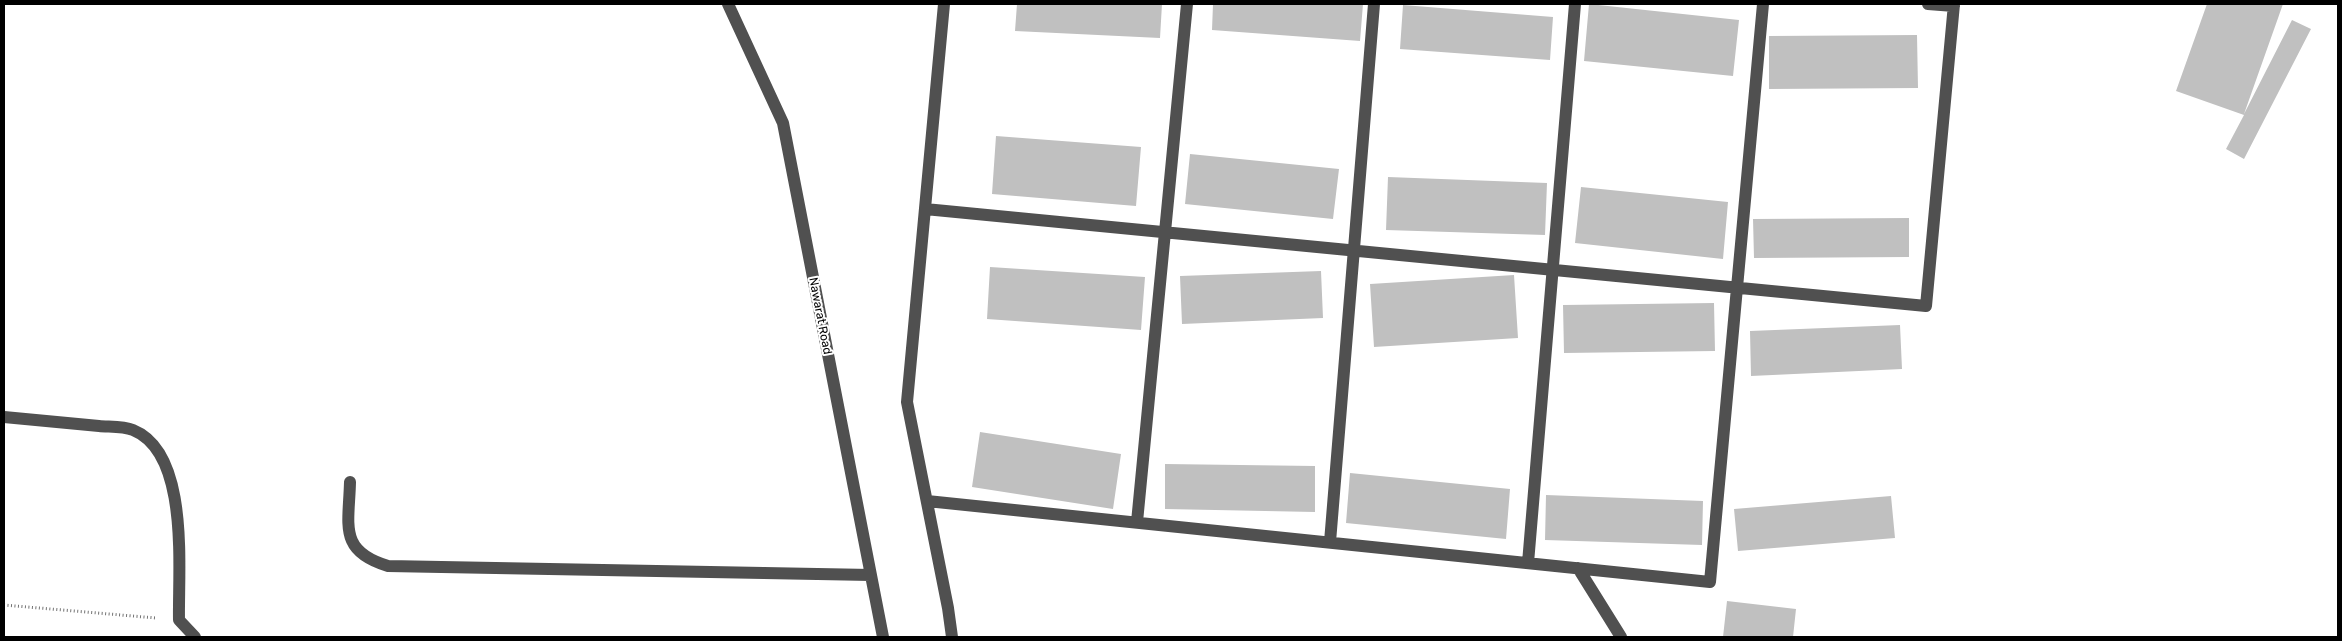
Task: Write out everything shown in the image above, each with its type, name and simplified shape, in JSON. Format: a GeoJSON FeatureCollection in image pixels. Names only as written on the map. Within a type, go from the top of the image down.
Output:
{"type":"FeatureCollection","features":[{"type":"Feature","properties":{"kind":"street","name":"Nawarat Road"},"geometry":{"type":"LineString","coordinates":[[728,4],[783,123],[883,637]]}},
{"type":"Feature","properties":{"kind":"street"},"geometry":{"type":"LineString","coordinates":[[944,4],[907,402],[952,637]]}},
{"type":"Feature","properties":{"kind":"street"},"geometry":{"type":"LineString","coordinates":[[1137,522],[1187,4]]}},
{"type":"Feature","properties":{"kind":"street"},"geometry":{"type":"LineString","coordinates":[[1330,542],[1374,4]]}},
{"type":"Feature","properties":{"kind":"street"},"geometry":{"type":"LineString","coordinates":[[1528,563],[1575,4]]}},
{"type":"Feature","properties":{"kind":"street"},"geometry":{"type":"LineString","coordinates":[[927,501],[1710,582],[1763,4]]}},
{"type":"Feature","properties":{"kind":"street"},"geometry":{"type":"LineString","coordinates":[[925,209],[1926,306],[1954,5],[1928,4]]}},
{"type":"Feature","properties":{"kind":"street"},"geometry":{"type":"LineString","coordinates":[[4,416],[132,429],[152,442],[164,461],[172,481],[177,514],[179,620],[195,637]]}},
{"type":"Feature","properties":{"kind":"street"},"geometry":{"type":"LineString","coordinates":[[350,482],[349,532],[356,550],[370,560],[388,566],[871,575]]}},
{"type":"Feature","properties":{"kind":"street"},"geometry":{"type":"LineString","coordinates":[[1578,568],[1621,637]]}},
{"type":"Feature","properties":{"kind":"path"},"geometry":{"type":"LineString","coordinates":[[4,605],[179,620]]}},
{"type":"Feature","properties":{"kind":"building"},"geometry":{"type":"Polygon","coordinates":[[[1017,4],[1162,4],[1160,38],[1015,31],[1017,4]]]}},
{"type":"Feature","properties":{"kind":"building"},"geometry":{"type":"Polygon","coordinates":[[[1213,4],[1363,4],[1360,41],[1212,30],[1213,4]]]}},
{"type":"Feature","properties":{"kind":"building"},"geometry":{"type":"Polygon","coordinates":[[[1589,4],[1739,20],[1733,76],[1584,61],[1589,4]]]}},
{"type":"Feature","properties":{"kind":"building"},"geometry":{"type":"Polygon","coordinates":[[[2207,4],[2283,4],[2244,114],[2292,20],[2311,29],[2244,159],[2226,149],[2244,115],[2176,91],[2207,4]]]}},
{"type":"Feature","properties":{"kind":"building"},"geometry":{"type":"Polygon","coordinates":[[[1403,5],[1553,17],[1550,60],[1400,49],[1403,5]]]}},
{"type":"Feature","properties":{"kind":"building"},"geometry":{"type":"Polygon","coordinates":[[[1917,35],[1918,88],[1769,89],[1769,36],[1917,35]]]}},
{"type":"Feature","properties":{"kind":"building"},"geometry":{"type":"Polygon","coordinates":[[[996,136],[1141,147],[1136,206],[992,194],[996,136]]]}},
{"type":"Feature","properties":{"kind":"building"},"geometry":{"type":"Polygon","coordinates":[[[1190,154],[1339,169],[1333,219],[1185,204],[1190,154]]]}},
{"type":"Feature","properties":{"kind":"building"},"geometry":{"type":"Polygon","coordinates":[[[1388,177],[1547,183],[1545,235],[1386,230],[1388,177]]]}},
{"type":"Feature","properties":{"kind":"building"},"geometry":{"type":"Polygon","coordinates":[[[1581,187],[1728,202],[1723,259],[1575,243],[1581,187]]]}},
{"type":"Feature","properties":{"kind":"building"},"geometry":{"type":"Polygon","coordinates":[[[1909,218],[1909,257],[1754,258],[1753,219],[1909,218]]]}},
{"type":"Feature","properties":{"kind":"building"},"geometry":{"type":"Polygon","coordinates":[[[990,267],[1145,277],[1141,330],[987,319],[990,267]]]}},
{"type":"Feature","properties":{"kind":"building"},"geometry":{"type":"Polygon","coordinates":[[[1321,271],[1323,318],[1182,324],[1180,276],[1321,271]]]}},
{"type":"Feature","properties":{"kind":"building"},"geometry":{"type":"Polygon","coordinates":[[[1514,275],[1518,338],[1374,347],[1370,284],[1514,275]]]}},
{"type":"Feature","properties":{"kind":"building"},"geometry":{"type":"Polygon","coordinates":[[[1714,303],[1715,351],[1564,353],[1563,305],[1714,303]]]}},
{"type":"Feature","properties":{"kind":"building"},"geometry":{"type":"Polygon","coordinates":[[[1900,325],[1902,369],[1751,376],[1750,331],[1900,325]]]}},
{"type":"Feature","properties":{"kind":"building"},"geometry":{"type":"Polygon","coordinates":[[[980,432],[1121,454],[1113,509],[972,487],[980,432]]]}},
{"type":"Feature","properties":{"kind":"building"},"geometry":{"type":"Polygon","coordinates":[[[1165,464],[1315,466],[1315,512],[1165,509],[1165,464]]]}},
{"type":"Feature","properties":{"kind":"building"},"geometry":{"type":"Polygon","coordinates":[[[1350,473],[1510,489],[1506,539],[1346,523],[1350,473]]]}},
{"type":"Feature","properties":{"kind":"building"},"geometry":{"type":"Polygon","coordinates":[[[1546,495],[1703,501],[1702,545],[1545,540],[1546,495]]]}},
{"type":"Feature","properties":{"kind":"building"},"geometry":{"type":"Polygon","coordinates":[[[1891,496],[1895,538],[1738,551],[1734,509],[1891,496]]]}},
{"type":"Feature","properties":{"kind":"building"},"geometry":{"type":"Polygon","coordinates":[[[1727,601],[1796,609],[1793,637],[1723,637],[1727,601]]]}}]}
